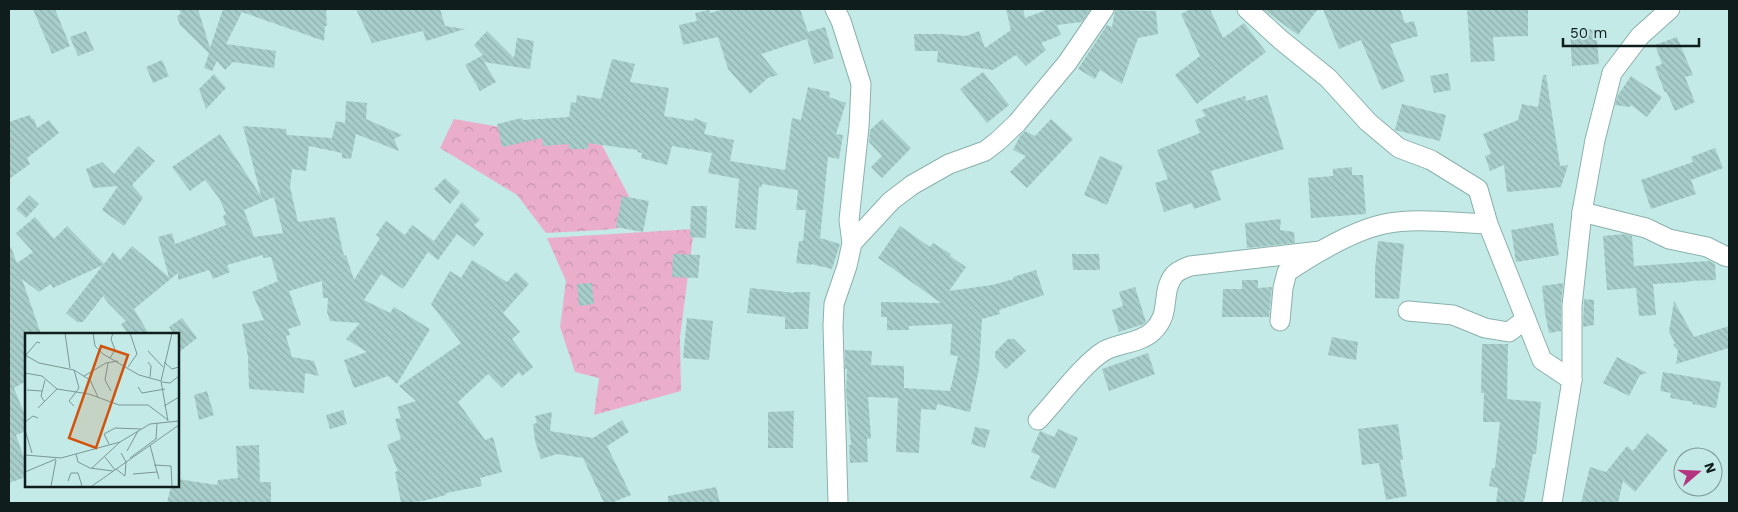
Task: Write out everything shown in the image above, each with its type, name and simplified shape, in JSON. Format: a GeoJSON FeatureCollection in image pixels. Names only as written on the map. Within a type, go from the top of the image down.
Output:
{"type":"FeatureCollection","features":[{"type":"Feature","properties":{"kind":"street"},"geometry":{"type":"LineString","coordinates":[[835,9],[841,21],[861,84],[859,127],[849,220],[852,243],[848,266],[834,304],[832,326],[838,503]]}},
{"type":"Feature","properties":{"kind":"street"},"geometry":{"type":"LineString","coordinates":[[852,243],[891,201],[912,185],[949,164],[986,151],[998,141],[1017,123],[1067,63],[1104,9]]}},
{"type":"Feature","properties":{"kind":"street"},"geometry":{"type":"LineString","coordinates":[[1247,9],[1281,40],[1328,78],[1368,122],[1399,148],[1431,160],[1478,188],[1488,224],[1542,360],[1572,380]]}},
{"type":"Feature","properties":{"kind":"street"},"geometry":{"type":"LineString","coordinates":[[1552,503],[1572,380],[1572,306],[1582,212],[1595,140],[1612,73],[1640,36],[1670,9]]}},
{"type":"Feature","properties":{"kind":"street"},"geometry":{"type":"LineString","coordinates":[[1582,212],[1646,228],[1669,239],[1707,247],[1729,257]]}},
{"type":"Feature","properties":{"kind":"street"},"geometry":{"type":"LineString","coordinates":[[1280,321],[1287,272],[1320,251],[1383,224],[1403,221],[1488,224]]}},
{"type":"Feature","properties":{"kind":"street"},"geometry":{"type":"LineString","coordinates":[[1038,420],[1088,364],[1105,351],[1152,332],[1162,322],[1166,310],[1167,289],[1175,274],[1190,266],[1320,251]]}},
{"type":"Feature","properties":{"kind":"street"},"geometry":{"type":"LineString","coordinates":[[1408,312],[1453,315],[1485,328],[1509,332],[1526,318]]}},
{"type":"Feature","properties":{"kind":"green space"},"geometry":{"type":"Polygon","coordinates":[[[454,119],[602,145],[644,225],[602,230],[546,233],[517,195],[440,148],[454,119]]]}},
{"type":"Feature","properties":{"kind":"green space"},"geometry":{"type":"Polygon","coordinates":[[[694,229],[680,337],[681,391],[594,415],[599,378],[575,372],[560,327],[566,281],[547,238],[694,229]]]}},
{"type":"Feature","properties":{"kind":"building"},"geometry":{"type":"Polygon","coordinates":[[[33,9],[55,9],[70,46],[52,54],[33,9]]]}},
{"type":"Feature","properties":{"kind":"building"},"geometry":{"type":"Polygon","coordinates":[[[179,9],[198,9],[210,48],[223,9],[326,9],[327,26],[325,26],[324,41],[242,12],[226,44],[276,51],[274,68],[233,62],[225,70],[217,61],[212,71],[204,68],[209,53],[180,25],[177,16],[181,14],[179,9]]]}},
{"type":"Feature","properties":{"kind":"building"},"geometry":{"type":"Polygon","coordinates":[[[356,9],[440,9],[445,26],[465,29],[426,41],[423,31],[372,43],[356,9]]]}},
{"type":"Feature","properties":{"kind":"building"},"geometry":{"type":"Polygon","coordinates":[[[725,9],[800,9],[808,32],[825,27],[834,58],[814,64],[807,39],[761,54],[778,75],[768,78],[750,94],[728,69],[718,37],[683,45],[679,25],[697,21],[695,13],[709,10],[710,13],[725,9]]]}},
{"type":"Feature","properties":{"kind":"building"},"geometry":{"type":"Polygon","coordinates":[[[1006,9],[1023,9],[1025,18],[1049,9],[1091,9],[1082,22],[1057,25],[1061,35],[1041,43],[1046,50],[1026,66],[1016,55],[993,70],[937,62],[938,51],[915,51],[914,34],[966,36],[979,31],[985,48],[1011,30],[1006,9]]]}},
{"type":"Feature","properties":{"kind":"building"},"geometry":{"type":"Polygon","coordinates":[[[1191,9],[1210,9],[1223,38],[1244,23],[1266,52],[1197,104],[1175,75],[1200,56],[1181,14],[1191,9]]]}},
{"type":"Feature","properties":{"kind":"building"},"geometry":{"type":"Polygon","coordinates":[[[1263,9],[1318,9],[1298,35],[1263,9]]]}},
{"type":"Feature","properties":{"kind":"building"},"geometry":{"type":"Polygon","coordinates":[[[1323,9],[1400,9],[1405,23],[1414,21],[1418,36],[1390,44],[1405,81],[1382,90],[1361,40],[1339,49],[1323,9]]]}},
{"type":"Feature","properties":{"kind":"building"},"geometry":{"type":"Polygon","coordinates":[[[1467,9],[1528,9],[1528,36],[1493,37],[1495,61],[1471,62],[1467,9]]]}},
{"type":"Feature","properties":{"kind":"building"},"geometry":{"type":"Polygon","coordinates":[[[1115,10],[1156,11],[1158,34],[1138,38],[1122,84],[1100,70],[1095,79],[1078,69],[1107,25],[1112,27],[1115,10]]]}},
{"type":"Feature","properties":{"kind":"building"},"geometry":{"type":"Polygon","coordinates":[[[1596,29],[1599,64],[1572,66],[1570,31],[1596,29]]]}},
{"type":"Feature","properties":{"kind":"building"},"geometry":{"type":"Polygon","coordinates":[[[86,31],[94,50],[78,56],[70,37],[86,31]]]}},
{"type":"Feature","properties":{"kind":"building"},"geometry":{"type":"Polygon","coordinates":[[[487,31],[514,58],[517,38],[534,41],[530,69],[484,62],[496,82],[480,91],[465,65],[483,55],[474,45],[487,31]]]}},
{"type":"Feature","properties":{"kind":"building"},"geometry":{"type":"Polygon","coordinates":[[[1677,37],[1693,75],[1685,77],[1695,102],[1675,111],[1666,91],[1665,93],[1655,67],[1662,64],[1655,45],[1677,37]]]}},
{"type":"Feature","properties":{"kind":"building"},"geometry":{"type":"Polygon","coordinates":[[[612,59],[635,64],[630,82],[669,88],[664,116],[693,121],[694,118],[707,123],[704,134],[734,140],[730,161],[785,170],[792,118],[801,120],[808,87],[830,92],[829,97],[846,103],[836,134],[843,135],[839,159],[828,157],[820,238],[840,244],[832,269],[796,263],[799,241],[803,241],[806,210],[796,210],[798,190],[762,184],[762,187],[759,187],[756,230],[735,228],[739,179],[708,173],[712,153],[672,146],[667,165],[641,158],[642,153],[637,152],[638,150],[588,143],[588,149],[569,149],[569,144],[543,146],[542,138],[502,147],[497,124],[522,118],[523,120],[569,117],[571,102],[576,103],[577,95],[601,99],[612,59]]]}},
{"type":"Feature","properties":{"kind":"building"},"geometry":{"type":"Polygon","coordinates":[[[162,60],[169,76],[153,83],[146,67],[162,60]]]}},
{"type":"Feature","properties":{"kind":"building"},"geometry":{"type":"Polygon","coordinates":[[[983,72],[1009,105],[987,123],[960,89],[983,72]]]}},
{"type":"Feature","properties":{"kind":"building"},"geometry":{"type":"Polygon","coordinates":[[[1448,73],[1451,90],[1434,93],[1430,76],[1448,73]]]}},
{"type":"Feature","properties":{"kind":"building"},"geometry":{"type":"Polygon","coordinates":[[[214,74],[226,88],[206,109],[199,89],[214,74]]]}},
{"type":"Feature","properties":{"kind":"building"},"geometry":{"type":"Polygon","coordinates":[[[1543,75],[1546,75],[1560,166],[1568,165],[1561,187],[1507,192],[1504,165],[1490,171],[1485,156],[1491,154],[1483,134],[1518,120],[1522,104],[1538,107],[1543,75]]]}},
{"type":"Feature","properties":{"kind":"building"},"geometry":{"type":"Polygon","coordinates":[[[1631,76],[1662,97],[1647,117],[1631,105],[1630,107],[1615,105],[1618,95],[1631,76]]]}},
{"type":"Feature","properties":{"kind":"building"},"geometry":{"type":"Polygon","coordinates":[[[1267,95],[1284,149],[1211,171],[1221,200],[1194,209],[1192,203],[1164,212],[1155,183],[1168,179],[1157,150],[1200,133],[1195,120],[1206,116],[1201,110],[1245,96],[1246,101],[1267,95]]]}},
{"type":"Feature","properties":{"kind":"building"},"geometry":{"type":"Polygon","coordinates":[[[346,101],[367,103],[366,119],[402,135],[394,139],[399,151],[356,134],[351,159],[342,158],[342,153],[309,146],[306,171],[292,169],[290,187],[298,222],[335,217],[344,256],[346,255],[354,280],[380,238],[376,235],[386,221],[405,235],[412,225],[434,241],[462,202],[480,220],[474,225],[484,234],[474,247],[457,234],[438,260],[428,252],[403,289],[381,274],[364,300],[390,313],[394,307],[430,329],[397,384],[388,376],[354,388],[344,360],[367,352],[346,339],[360,323],[330,321],[327,312],[328,298],[323,298],[322,281],[289,291],[301,325],[288,329],[290,335],[286,336],[292,357],[314,361],[319,376],[305,373],[304,393],[249,389],[248,357],[242,324],[264,320],[252,292],[278,281],[271,257],[263,258],[263,255],[227,265],[230,272],[213,279],[209,270],[178,280],[178,273],[134,309],[148,333],[127,333],[121,324],[126,321],[103,296],[83,322],[77,322],[66,313],[103,265],[53,288],[51,284],[39,292],[22,279],[41,333],[25,333],[25,382],[14,388],[25,416],[25,431],[16,435],[25,460],[25,477],[9,483],[9,247],[11,247],[17,263],[33,252],[16,233],[35,217],[54,239],[67,226],[104,264],[113,252],[120,260],[132,246],[169,277],[158,237],[172,233],[175,244],[226,225],[223,216],[226,214],[219,198],[205,180],[190,191],[172,167],[220,134],[261,196],[243,126],[286,129],[287,135],[332,138],[336,121],[345,123],[346,101]],[[274,197],[244,210],[254,237],[283,233],[274,197]]]}},
{"type":"Feature","properties":{"kind":"building"},"geometry":{"type":"Polygon","coordinates":[[[1402,104],[1446,115],[1440,141],[1395,130],[1402,104]]]}},
{"type":"Feature","properties":{"kind":"building"},"geometry":{"type":"Polygon","coordinates":[[[30,115],[34,119],[37,128],[49,120],[59,133],[27,158],[30,164],[9,179],[9,122],[30,115]]]}},
{"type":"Feature","properties":{"kind":"building"},"geometry":{"type":"Polygon","coordinates":[[[882,119],[911,148],[882,178],[871,167],[882,156],[869,142],[870,130],[882,119]]]}},
{"type":"Feature","properties":{"kind":"building"},"geometry":{"type":"Polygon","coordinates":[[[1051,119],[1073,139],[1027,188],[1010,172],[1026,156],[1013,150],[1020,136],[1025,131],[1035,136],[1051,119]]]}},
{"type":"Feature","properties":{"kind":"building"},"geometry":{"type":"Polygon","coordinates":[[[138,146],[155,161],[132,185],[143,198],[124,226],[102,210],[118,186],[93,188],[86,169],[102,162],[114,174],[138,146]]]}},
{"type":"Feature","properties":{"kind":"building"},"geometry":{"type":"Polygon","coordinates":[[[1715,148],[1723,168],[1691,180],[1696,194],[1651,209],[1641,180],[1693,162],[1691,157],[1715,148]]]}},
{"type":"Feature","properties":{"kind":"building"},"geometry":{"type":"Polygon","coordinates":[[[1100,156],[1123,166],[1107,205],[1084,195],[1100,156]]]}},
{"type":"Feature","properties":{"kind":"building"},"geometry":{"type":"Polygon","coordinates":[[[1352,167],[1352,175],[1363,175],[1366,214],[1311,218],[1308,178],[1333,176],[1333,169],[1352,167]]]}},
{"type":"Feature","properties":{"kind":"building"},"geometry":{"type":"Polygon","coordinates":[[[445,178],[460,192],[450,204],[434,189],[445,178]]]}},
{"type":"Feature","properties":{"kind":"building"},"geometry":{"type":"Polygon","coordinates":[[[29,195],[39,204],[26,218],[16,209],[29,195]]]}},
{"type":"Feature","properties":{"kind":"building"},"geometry":{"type":"Polygon","coordinates":[[[622,196],[649,201],[643,232],[616,227],[622,196]]]}},
{"type":"Feature","properties":{"kind":"building"},"geometry":{"type":"Polygon","coordinates":[[[691,206],[707,206],[706,238],[690,237],[691,206]]]}},
{"type":"Feature","properties":{"kind":"building"},"geometry":{"type":"Polygon","coordinates":[[[1281,219],[1280,230],[1294,232],[1295,243],[1247,248],[1245,223],[1281,219]]]}},
{"type":"Feature","properties":{"kind":"building"},"geometry":{"type":"Polygon","coordinates":[[[1553,223],[1559,255],[1516,262],[1511,230],[1553,223]]]}},
{"type":"Feature","properties":{"kind":"building"},"geometry":{"type":"Polygon","coordinates":[[[900,226],[930,247],[933,243],[951,254],[950,256],[966,267],[949,291],[992,285],[1036,270],[1044,295],[999,310],[1000,314],[982,319],[979,369],[970,412],[937,404],[936,410],[921,409],[919,453],[896,452],[898,398],[868,397],[871,438],[867,439],[868,462],[850,463],[849,445],[851,445],[846,393],[847,369],[845,369],[845,350],[872,351],[871,365],[904,366],[904,388],[950,391],[958,356],[950,355],[952,324],[909,326],[909,330],[887,330],[887,317],[881,317],[881,302],[941,303],[878,258],[900,226]]]}},
{"type":"Feature","properties":{"kind":"building"},"geometry":{"type":"Polygon","coordinates":[[[1625,234],[1632,236],[1634,266],[1709,261],[1715,264],[1716,280],[1653,284],[1656,315],[1639,316],[1636,288],[1607,290],[1603,236],[1625,234]]]}},
{"type":"Feature","properties":{"kind":"building"},"geometry":{"type":"Polygon","coordinates":[[[1378,241],[1404,244],[1399,299],[1375,298],[1375,269],[1378,241]]]}},
{"type":"Feature","properties":{"kind":"building"},"geometry":{"type":"Polygon","coordinates":[[[673,254],[700,255],[698,278],[672,277],[673,254]]]}},
{"type":"Feature","properties":{"kind":"building"},"geometry":{"type":"Polygon","coordinates":[[[1072,254],[1099,254],[1100,270],[1073,270],[1072,254]]]}},
{"type":"Feature","properties":{"kind":"building"},"geometry":{"type":"Polygon","coordinates":[[[472,260],[507,282],[516,272],[529,284],[503,313],[520,332],[512,339],[533,367],[522,376],[519,372],[502,388],[488,374],[458,402],[485,440],[493,437],[502,472],[480,478],[482,486],[446,493],[446,495],[423,501],[401,503],[395,472],[398,471],[387,445],[401,439],[395,419],[401,418],[397,407],[416,401],[399,386],[461,343],[431,304],[450,271],[461,278],[472,260]]]}},
{"type":"Feature","properties":{"kind":"building"},"geometry":{"type":"Polygon","coordinates":[[[1242,280],[1258,280],[1258,288],[1272,287],[1269,317],[1222,317],[1223,289],[1242,289],[1242,280]]]}},
{"type":"Feature","properties":{"kind":"building"},"geometry":{"type":"Polygon","coordinates":[[[592,283],[594,304],[579,306],[577,284],[592,283]]]}},
{"type":"Feature","properties":{"kind":"building"},"geometry":{"type":"Polygon","coordinates":[[[1563,283],[1561,331],[1549,333],[1542,286],[1563,283]]]}},
{"type":"Feature","properties":{"kind":"building"},"geometry":{"type":"Polygon","coordinates":[[[1135,287],[1146,322],[1119,332],[1112,310],[1123,306],[1119,292],[1135,287]]]}},
{"type":"Feature","properties":{"kind":"building"},"geometry":{"type":"Polygon","coordinates":[[[750,288],[794,293],[810,292],[808,329],[785,329],[785,317],[747,313],[750,288]]]}},
{"type":"Feature","properties":{"kind":"building"},"geometry":{"type":"Polygon","coordinates":[[[1584,299],[1594,300],[1594,325],[1583,327],[1584,299]]]}},
{"type":"Feature","properties":{"kind":"building"},"geometry":{"type":"Polygon","coordinates":[[[1674,301],[1694,337],[1729,326],[1729,348],[1676,364],[1678,350],[1673,345],[1675,343],[1669,332],[1674,301]]]}},
{"type":"Feature","properties":{"kind":"building"},"geometry":{"type":"Polygon","coordinates":[[[182,318],[197,338],[179,352],[179,333],[173,333],[169,327],[182,318]]]}},
{"type":"Feature","properties":{"kind":"building"},"geometry":{"type":"Polygon","coordinates":[[[687,318],[713,321],[709,360],[683,358],[687,318]]]}},
{"type":"Feature","properties":{"kind":"building"},"geometry":{"type":"Polygon","coordinates":[[[1332,337],[1358,342],[1356,360],[1328,355],[1332,337]]]}},
{"type":"Feature","properties":{"kind":"building"},"geometry":{"type":"Polygon","coordinates":[[[1008,339],[1014,339],[1026,351],[1006,369],[995,357],[995,352],[1008,339]]]}},
{"type":"Feature","properties":{"kind":"building"},"geometry":{"type":"Polygon","coordinates":[[[1482,344],[1508,344],[1507,399],[1541,402],[1536,454],[1533,454],[1524,503],[1496,503],[1498,488],[1489,486],[1492,468],[1495,468],[1500,422],[1483,422],[1484,393],[1481,393],[1482,344]]]}},
{"type":"Feature","properties":{"kind":"building"},"geometry":{"type":"Polygon","coordinates":[[[1148,353],[1155,374],[1109,391],[1102,369],[1148,353]]]}},
{"type":"Feature","properties":{"kind":"building"},"geometry":{"type":"Polygon","coordinates":[[[1617,357],[1647,373],[1640,375],[1629,396],[1603,383],[1617,357]]]}},
{"type":"Feature","properties":{"kind":"building"},"geometry":{"type":"Polygon","coordinates":[[[1663,372],[1721,382],[1716,408],[1670,398],[1671,393],[1660,391],[1663,372]]]}},
{"type":"Feature","properties":{"kind":"building"},"geometry":{"type":"Polygon","coordinates":[[[207,391],[214,415],[199,420],[194,395],[207,391]]]}},
{"type":"Feature","properties":{"kind":"building"},"geometry":{"type":"Polygon","coordinates":[[[343,410],[347,424],[330,429],[326,415],[343,410]]]}},
{"type":"Feature","properties":{"kind":"building"},"geometry":{"type":"Polygon","coordinates":[[[794,411],[793,448],[768,448],[768,412],[794,411]]]}},
{"type":"Feature","properties":{"kind":"building"},"geometry":{"type":"Polygon","coordinates":[[[552,412],[550,431],[593,438],[622,420],[629,432],[607,446],[631,495],[611,503],[604,503],[583,458],[557,454],[541,459],[535,441],[533,424],[537,423],[535,416],[552,412]]]}},
{"type":"Feature","properties":{"kind":"building"},"geometry":{"type":"Polygon","coordinates":[[[1398,424],[1403,460],[1400,460],[1407,496],[1386,500],[1379,463],[1362,465],[1358,429],[1398,424]]]}},
{"type":"Feature","properties":{"kind":"building"},"geometry":{"type":"Polygon","coordinates":[[[975,427],[990,430],[985,448],[971,444],[975,427]]]}},
{"type":"Feature","properties":{"kind":"building"},"geometry":{"type":"Polygon","coordinates":[[[1058,429],[1078,438],[1055,489],[1030,478],[1040,456],[1031,452],[1040,431],[1054,437],[1058,429]]]}},
{"type":"Feature","properties":{"kind":"building"},"geometry":{"type":"Polygon","coordinates":[[[1647,433],[1668,450],[1635,492],[1623,481],[1618,503],[1581,503],[1590,467],[1606,472],[1627,446],[1633,451],[1647,433]]]}},
{"type":"Feature","properties":{"kind":"building"},"geometry":{"type":"Polygon","coordinates":[[[259,445],[260,482],[271,482],[271,503],[167,503],[171,487],[179,487],[179,479],[217,485],[218,480],[238,478],[236,446],[259,445]]]}},
{"type":"Feature","properties":{"kind":"building"},"geometry":{"type":"Polygon","coordinates":[[[716,487],[720,503],[668,503],[668,496],[716,487]]]}}]}
